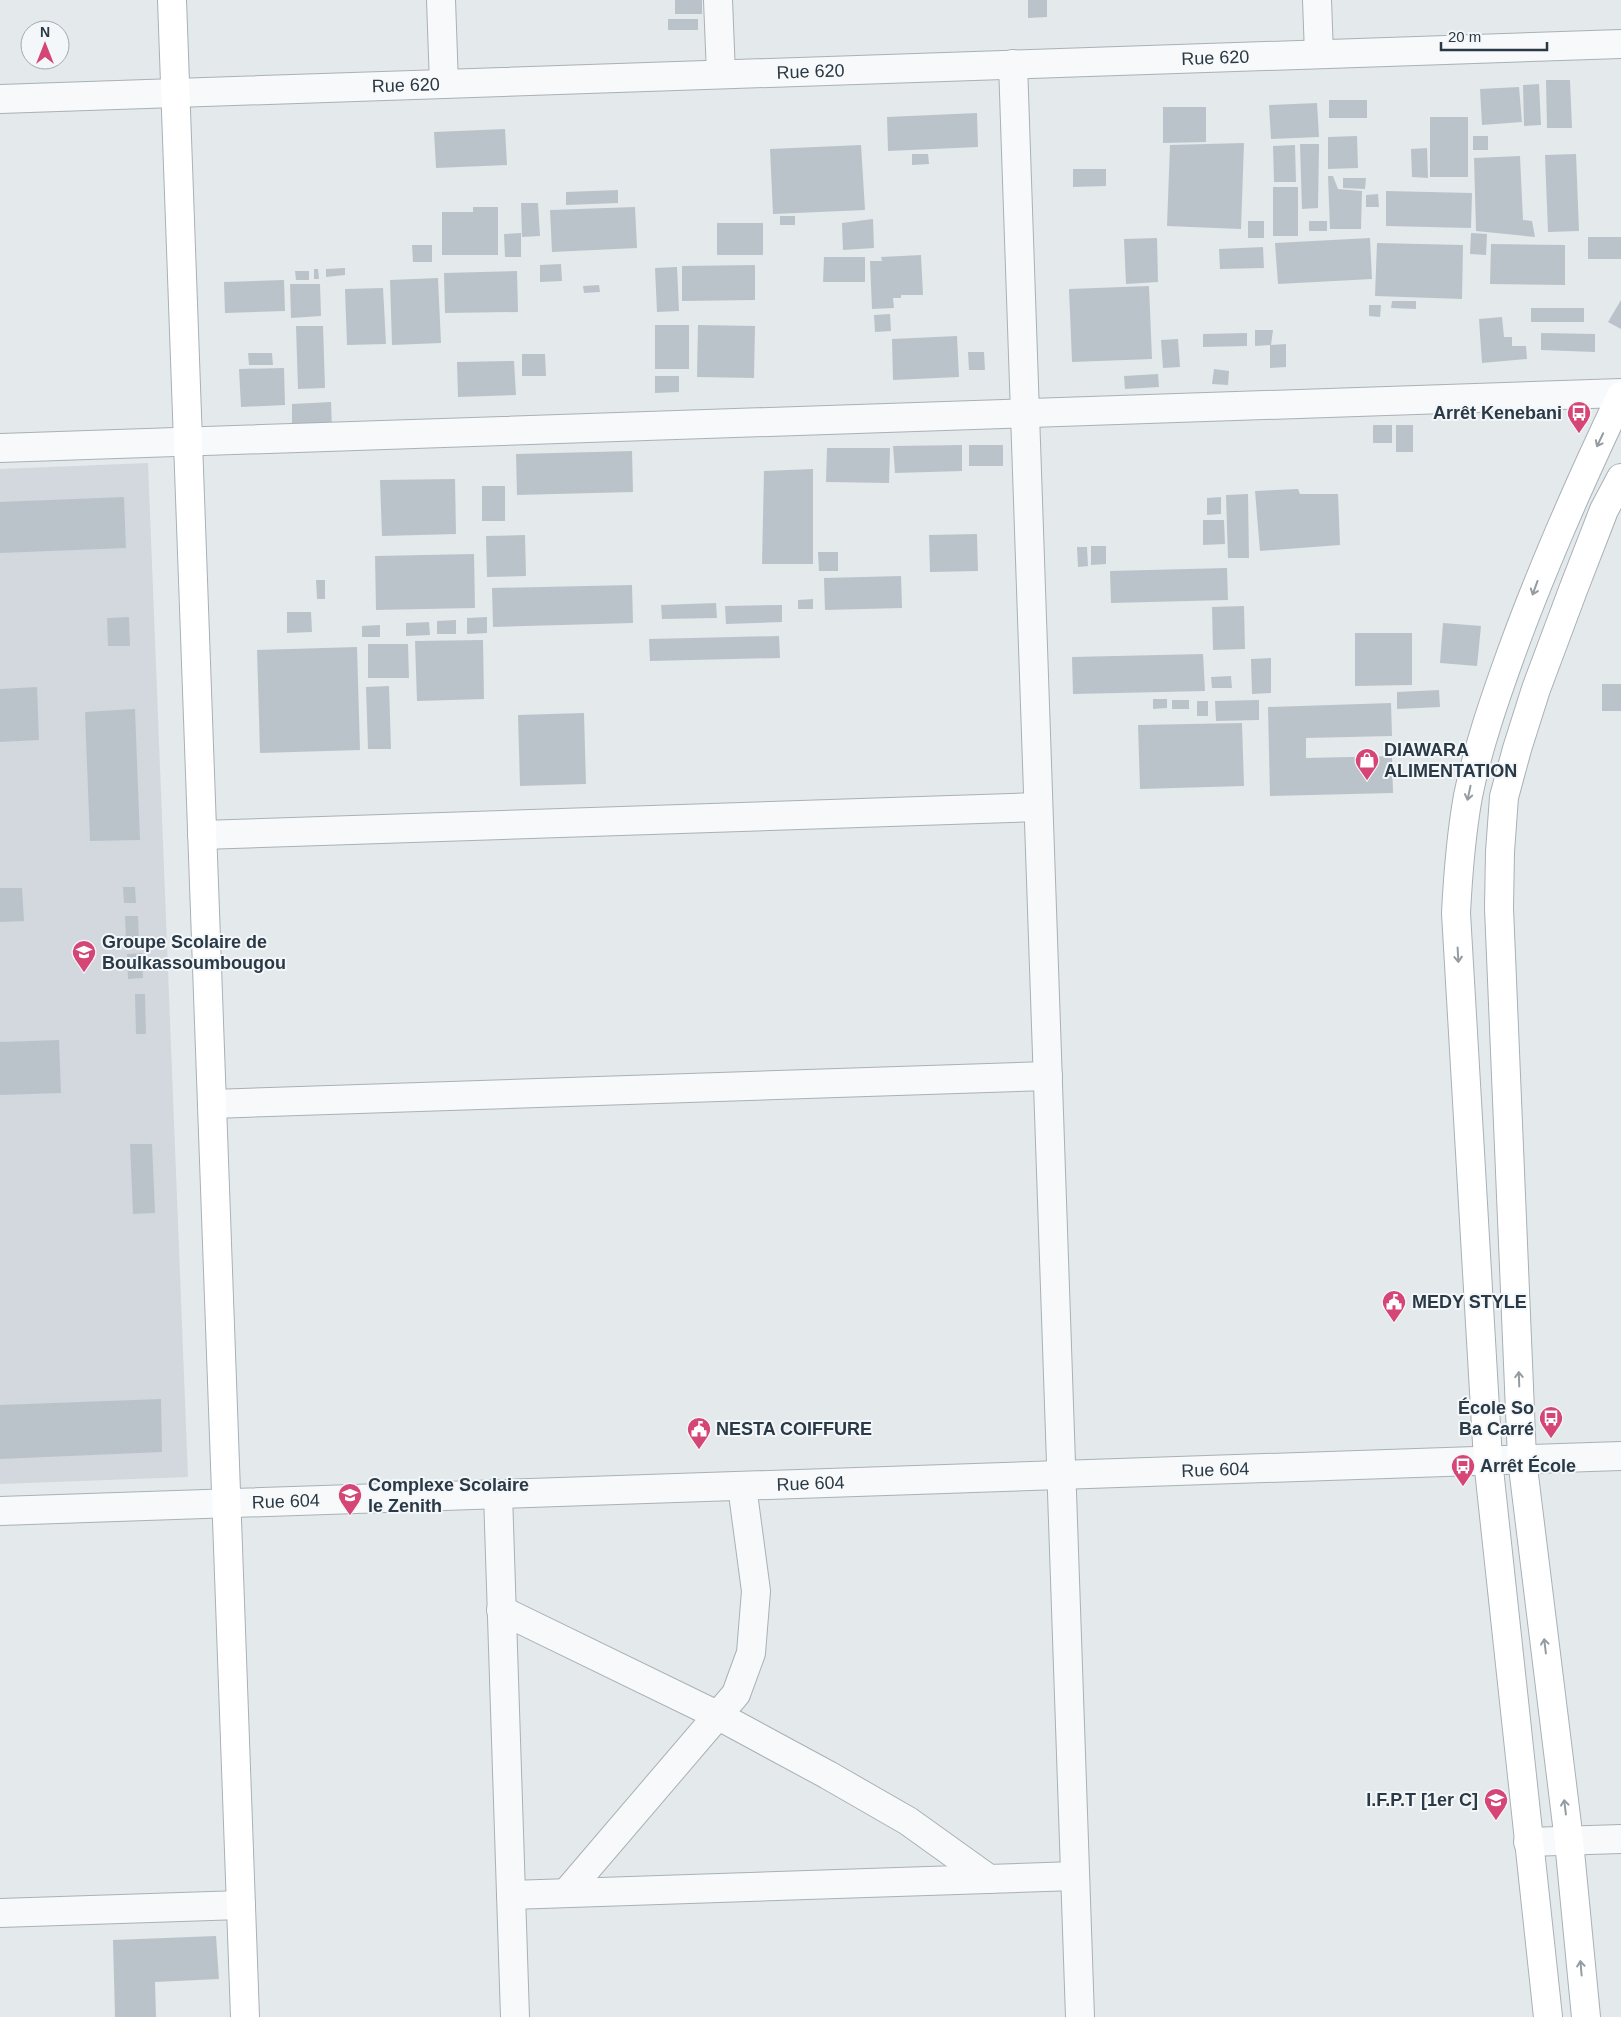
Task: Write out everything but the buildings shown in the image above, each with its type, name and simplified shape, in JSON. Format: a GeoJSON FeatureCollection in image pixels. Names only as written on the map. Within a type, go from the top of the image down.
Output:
{"type":"FeatureCollection","features":[{"type":"Feature","properties":{"kind":"main road"},"geometry":{"type":"LineString","coordinates":[[172,0],[245,2017]]}},
{"type":"Feature","properties":{"kind":"main road"},"geometry":{"type":"LineString","coordinates":[[1548,2017],[1488,1460],[1456,913],[1460,846],[1469,794],[1482,739],[1509,658],[1543,568],[1621,394]]}},
{"type":"Feature","properties":{"kind":"main road"},"geometry":{"type":"LineString","coordinates":[[1586,2017],[1569,1841],[1522,1459],[1499,908],[1500,852],[1504,797],[1539,680],[1604,510],[1621,478]]}},
{"type":"Feature","properties":{"kind":"street"},"geometry":{"type":"LineString","coordinates":[[441,0],[444,84]]}},
{"type":"Feature","properties":{"kind":"street"},"geometry":{"type":"LineString","coordinates":[[718,0],[721,74]]}},
{"type":"Feature","properties":{"kind":"street"},"geometry":{"type":"LineString","coordinates":[[1317,0],[1319,54]]}},
{"type":"Feature","properties":{"kind":"street","name":"Rue 620"},"geometry":{"type":"LineString","coordinates":[[0,99],[1621,44]]}},
{"type":"Feature","properties":{"kind":"street"},"geometry":{"type":"LineString","coordinates":[[1012,64],[1080,2017]]}},
{"type":"Feature","properties":{"kind":"street"},"geometry":{"type":"LineString","coordinates":[[0,448],[1621,394]]}},
{"type":"Feature","properties":{"kind":"street"},"geometry":{"type":"LineString","coordinates":[[202,835],[1038,807]]}},
{"type":"Feature","properties":{"kind":"street"},"geometry":{"type":"LineString","coordinates":[[212,1104],[1048,1076]]}},
{"type":"Feature","properties":{"kind":"street","name":"Rue 604"},"geometry":{"type":"LineString","coordinates":[[0,1511],[1621,1456]]}},
{"type":"Feature","properties":{"kind":"street"},"geometry":{"type":"LineString","coordinates":[[566,1893],[736,1694],[751,1653],[756,1590],[742,1486]]}},
{"type":"Feature","properties":{"kind":"street"},"geometry":{"type":"LineString","coordinates":[[498,1494],[515,2017]]}},
{"type":"Feature","properties":{"kind":"street"},"geometry":{"type":"LineString","coordinates":[[501,1610],[717,1715],[908,1821],[989,1879]]}},
{"type":"Feature","properties":{"kind":"street"},"geometry":{"type":"LineString","coordinates":[[1528,1842],[1621,1839]]}},
{"type":"Feature","properties":{"kind":"street"},"geometry":{"type":"LineString","coordinates":[[511,1895],[1075,1876]]}},
{"type":"Feature","properties":{"kind":"street"},"geometry":{"type":"LineString","coordinates":[[0,1913],[241,1905]]}},
{"type":"Feature","properties":{"kind":"shaded area","name":"Groupe Scolaire de Boulkassoumbougou"},"geometry":{"type":"Polygon","coordinates":[[[148,463],[188,1477],[0,1484],[0,469],[148,463]]]}},
{"type":"Feature","properties":{"kind":"place","name":"Arrêt Kenebani"},"geometry":{"type":"Point","coordinates":[1579,434]}},
{"type":"Feature","properties":{"kind":"place","name":"DIAWARA ALIMENTATION"},"geometry":{"type":"Point","coordinates":[1367,781]}},
{"type":"Feature","properties":{"kind":"place","name":"Groupe Scolaire de Boulkassoumbougou"},"geometry":{"type":"Point","coordinates":[84,973]}},
{"type":"Feature","properties":{"kind":"place","name":"MEDY STYLE"},"geometry":{"type":"Point","coordinates":[1394,1323]}},
{"type":"Feature","properties":{"kind":"place","name":"École So Ba Carré"},"geometry":{"type":"Point","coordinates":[1551,1439]}},
{"type":"Feature","properties":{"kind":"place","name":"NESTA COIFFURE"},"geometry":{"type":"Point","coordinates":[699,1450]}},
{"type":"Feature","properties":{"kind":"place","name":"Arrêt École"},"geometry":{"type":"Point","coordinates":[1463,1487]}},
{"type":"Feature","properties":{"kind":"place","name":"Complexe Scolaire le Zenith"},"geometry":{"type":"Point","coordinates":[350,1516]}},
{"type":"Feature","properties":{"kind":"place","name":"I.F.P.T [1er C]"},"geometry":{"type":"Point","coordinates":[1496,1821]}}]}
